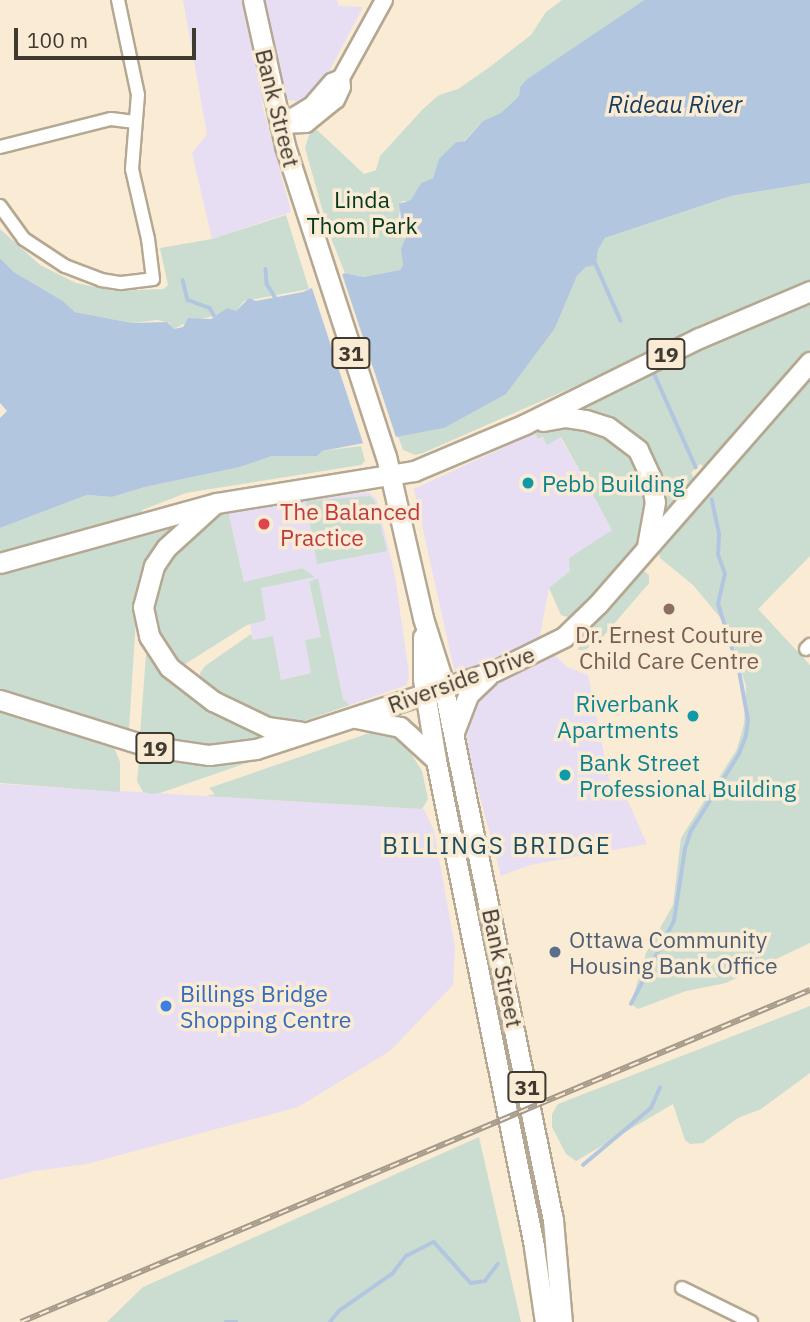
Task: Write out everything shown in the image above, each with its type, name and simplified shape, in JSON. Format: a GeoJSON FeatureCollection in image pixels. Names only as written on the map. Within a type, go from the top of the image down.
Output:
{"type":"FeatureCollection","features":[{"type":"Feature","properties":{"kind":"main road","name":"Bank Street"},"geometry":{"type":"LineString","coordinates":[[253,0],[279,125],[316,249],[392,477],[423,618],[434,691],[436,760],[534,1247],[545,1322]]}},
{"type":"Feature","properties":{"kind":"main road","name":"19"},"geometry":{"type":"LineString","coordinates":[[0,564],[216,503],[392,477],[437,462],[525,424],[699,338],[810,291]]}},
{"type":"Feature","properties":{"kind":"main road","name":"Riverside Drive"},"geometry":{"type":"LineString","coordinates":[[0,701],[147,746],[209,755],[256,750],[495,671],[564,637],[647,548],[810,362]]}},
{"type":"Feature","properties":{"kind":"main road"},"geometry":{"type":"LineString","coordinates":[[525,424],[566,417],[586,420],[608,427],[638,450],[651,478],[655,502],[647,548]]}},
{"type":"Feature","properties":{"kind":"main road"},"geometry":{"type":"LineString","coordinates":[[216,503],[175,538],[154,566],[143,607],[149,636],[169,667],[213,701],[267,727],[313,733]]}},
{"type":"Feature","properties":{"kind":"main road"},"geometry":{"type":"LineString","coordinates":[[453,733],[468,695],[495,671]]}},
{"type":"Feature","properties":{"kind":"main road","name":"Bank Street"},"geometry":{"type":"LineString","coordinates":[[434,691],[453,733],[553,1220],[562,1322]]}},
{"type":"Feature","properties":{"kind":"main road"},"geometry":{"type":"LineString","coordinates":[[355,717],[400,727],[436,760]]}},
{"type":"Feature","properties":{"kind":"street"},"geometry":{"type":"LineString","coordinates":[[0,206],[24,239],[65,267],[101,280],[121,283],[153,279],[148,239],[132,170],[138,95],[118,0]]}},
{"type":"Feature","properties":{"kind":"street"},"geometry":{"type":"LineString","coordinates":[[279,125],[298,126],[312,120],[336,100],[342,87],[341,78],[384,0]]}},
{"type":"Feature","properties":{"kind":"street"},"geometry":{"type":"LineString","coordinates":[[0,147],[111,119],[135,122]]}},
{"type":"Feature","properties":{"kind":"street"},"geometry":{"type":"LineString","coordinates":[[682,1289],[751,1322]]}},
{"type":"Feature","properties":{"kind":"shaded area"},"geometry":{"type":"Polygon","coordinates":[[[183,0],[337,0],[339,6],[363,7],[322,85],[303,103],[291,100],[262,104],[291,212],[212,239],[192,153],[207,134],[183,0]]]}},
{"type":"Feature","properties":{"kind":"shaded area"},"geometry":{"type":"Polygon","coordinates":[[[535,433],[538,439],[560,437],[612,530],[558,583],[549,588],[539,640],[567,667],[588,675],[610,783],[624,792],[647,844],[530,865],[501,876],[472,767],[454,669],[414,489],[535,433]]]}},
{"type":"Feature","properties":{"kind":"shaded area"},"geometry":{"type":"Polygon","coordinates":[[[369,492],[377,500],[395,576],[409,675],[407,685],[350,705],[343,699],[317,578],[309,583],[321,637],[305,640],[311,673],[281,680],[273,636],[253,640],[250,624],[266,619],[260,588],[314,577],[302,568],[244,582],[228,511],[256,504],[369,492]]]}},
{"type":"Feature","properties":{"kind":"shaded area","name":"Billings Bridge Shopping Centre"},"geometry":{"type":"Polygon","coordinates":[[[0,784],[424,809],[434,831],[455,947],[453,985],[390,1051],[298,1107],[87,1164],[34,1171],[0,1180],[0,784]]]}},
{"type":"Feature","properties":{"kind":"green space","name":"Linda Thom Park"},"geometry":{"type":"Polygon","coordinates":[[[562,0],[644,0],[527,79],[520,87],[519,96],[501,114],[483,121],[464,141],[456,142],[440,159],[433,178],[421,183],[411,201],[402,201],[397,225],[406,237],[400,270],[363,277],[345,273],[329,233],[305,148],[309,135],[316,129],[364,174],[376,170],[380,156],[423,109],[439,95],[458,89],[531,35],[546,12],[562,0]]]}},
{"type":"Feature","properties":{"kind":"green space"},"geometry":{"type":"Polygon","coordinates":[[[810,183],[810,283],[423,453],[415,455],[403,450],[398,436],[444,428],[555,328],[577,276],[586,267],[596,264],[598,250],[605,238],[731,196],[810,183]]]}},
{"type":"Feature","properties":{"kind":"green space","name":"Linda Thom Park"},"geometry":{"type":"Polygon","coordinates":[[[286,215],[309,289],[244,301],[236,311],[187,322],[174,329],[169,327],[170,323],[157,320],[132,323],[75,312],[63,301],[14,272],[0,258],[0,229],[40,265],[76,283],[114,291],[164,289],[168,285],[160,248],[212,239],[286,215]]]}},
{"type":"Feature","properties":{"kind":"green space"},"geometry":{"type":"Polygon","coordinates":[[[810,296],[810,349],[705,470],[701,464],[696,467],[691,473],[696,480],[665,512],[648,456],[557,413],[810,296]]]}},
{"type":"Feature","properties":{"kind":"green space"},"geometry":{"type":"Polygon","coordinates":[[[810,372],[810,556],[758,609],[810,665],[810,943],[726,983],[686,991],[638,1009],[631,1004],[646,953],[673,905],[681,838],[737,749],[744,724],[746,686],[728,627],[693,585],[660,558],[658,548],[810,372]]]}},
{"type":"Feature","properties":{"kind":"green space"},"geometry":{"type":"Polygon","coordinates":[[[547,426],[592,426],[632,451],[650,494],[641,541],[573,619],[561,615],[549,588],[570,571],[569,558],[612,530],[561,437],[547,445],[543,437],[538,439],[535,433],[547,426]]]}},
{"type":"Feature","properties":{"kind":"green space"},"geometry":{"type":"Polygon","coordinates":[[[361,446],[365,461],[361,465],[186,493],[142,510],[142,514],[0,555],[0,528],[87,495],[112,497],[145,487],[240,467],[272,456],[317,456],[321,451],[361,446]]]}},
{"type":"Feature","properties":{"kind":"green space"},"geometry":{"type":"Polygon","coordinates":[[[370,496],[375,502],[387,551],[317,564],[306,501],[370,496]]]}},
{"type":"Feature","properties":{"kind":"green space"},"geometry":{"type":"Polygon","coordinates":[[[228,511],[244,582],[302,568],[315,577],[261,588],[266,620],[247,625],[182,666],[167,655],[161,645],[151,607],[164,561],[207,519],[228,511]]]}},
{"type":"Feature","properties":{"kind":"green space"},"geometry":{"type":"Polygon","coordinates":[[[180,520],[181,523],[147,563],[138,585],[129,729],[126,731],[0,694],[0,571],[180,520]]]}},
{"type":"Feature","properties":{"kind":"green space"},"geometry":{"type":"Polygon","coordinates":[[[640,568],[649,575],[649,583],[601,639],[585,650],[578,650],[582,633],[640,568]]]}},
{"type":"Feature","properties":{"kind":"green space"},"geometry":{"type":"Polygon","coordinates":[[[318,578],[343,699],[350,705],[298,723],[270,723],[201,683],[200,673],[205,666],[251,634],[253,640],[273,636],[281,680],[311,673],[305,640],[321,637],[309,582],[318,578]]]}},
{"type":"Feature","properties":{"kind":"green space"},"geometry":{"type":"Polygon","coordinates":[[[151,654],[159,665],[274,735],[251,744],[184,746],[140,735],[146,655],[151,654]]]}},
{"type":"Feature","properties":{"kind":"green space"},"geometry":{"type":"Polygon","coordinates":[[[0,709],[113,745],[120,762],[120,792],[0,783],[0,709]]]}},
{"type":"Feature","properties":{"kind":"green space"},"geometry":{"type":"Polygon","coordinates":[[[381,729],[393,733],[405,744],[422,771],[428,799],[422,809],[206,796],[215,794],[209,788],[381,729]]]}},
{"type":"Feature","properties":{"kind":"green space"},"geometry":{"type":"Polygon","coordinates":[[[140,753],[204,763],[264,757],[151,794],[143,792],[137,781],[140,753]]]}},
{"type":"Feature","properties":{"kind":"green space"},"geometry":{"type":"Polygon","coordinates":[[[629,757],[631,759],[625,771],[606,776],[602,759],[613,761],[629,757]]]}},
{"type":"Feature","properties":{"kind":"green space"},"geometry":{"type":"Polygon","coordinates":[[[810,1006],[810,1073],[761,1109],[738,1118],[703,1143],[690,1144],[685,1140],[673,1104],[576,1161],[566,1154],[552,1127],[552,1114],[558,1104],[810,1006]]]}},
{"type":"Feature","properties":{"kind":"green space"},"geometry":{"type":"Polygon","coordinates":[[[479,1137],[521,1322],[107,1322],[143,1287],[479,1137]]]}},
{"type":"Feature","properties":{"kind":"water","name":"Rideau River"},"geometry":{"type":"Polygon","coordinates":[[[644,0],[810,0],[810,183],[731,196],[605,238],[598,250],[596,265],[586,267],[577,276],[555,328],[506,394],[444,428],[322,451],[317,456],[272,456],[240,467],[145,487],[112,497],[87,495],[0,528],[0,418],[7,411],[0,403],[0,258],[14,272],[63,301],[75,312],[132,323],[167,322],[174,329],[183,327],[188,318],[211,319],[227,308],[236,311],[249,298],[256,301],[303,292],[345,273],[363,277],[400,270],[403,265],[401,249],[406,237],[397,229],[401,217],[399,204],[411,200],[421,183],[433,178],[439,159],[456,142],[465,141],[483,121],[501,113],[519,96],[520,87],[527,79],[644,0]]]}},
{"type":"Feature","properties":{"kind":"pier"},"geometry":{"type":"Polygon","coordinates":[[[341,271],[397,440],[365,449],[311,285],[341,271]]]}},
{"type":"Feature","properties":{"kind":"waterway"},"geometry":{"type":"LineString","coordinates":[[595,262],[621,321]]}},
{"type":"Feature","properties":{"kind":"waterway"},"geometry":{"type":"LineString","coordinates":[[266,269],[267,284],[275,297]]}},
{"type":"Feature","properties":{"kind":"waterway"},"geometry":{"type":"LineString","coordinates":[[183,280],[188,300],[210,308],[214,315]]}},
{"type":"Feature","properties":{"kind":"waterway"},"geometry":{"type":"LineString","coordinates":[[655,375],[696,467]]}},
{"type":"Feature","properties":{"kind":"waterway"},"geometry":{"type":"LineString","coordinates":[[631,1004],[674,921],[685,849],[691,831],[739,754],[746,736],[748,720],[739,671],[718,604],[725,574],[718,555],[719,534],[712,500]]}},
{"type":"Feature","properties":{"kind":"waterway"},"geometry":{"type":"LineString","coordinates":[[583,1165],[651,1108],[660,1088]]}},
{"type":"Feature","properties":{"kind":"waterway"},"geometry":{"type":"LineString","coordinates":[[330,1322],[339,1311],[392,1274],[406,1256],[434,1242],[471,1283],[485,1281],[498,1264]]}},
{"type":"Feature","properties":{"kind":"waterway"},"geometry":{"type":"LineString","coordinates":[[226,1322],[236,1322]]}},
{"type":"Feature","properties":{"kind":"railway"},"geometry":{"type":"LineString","coordinates":[[21,1322],[810,990]]}},
{"type":"Feature","properties":{"kind":"place","name":"Pebb Building"},"geometry":{"type":"Point","coordinates":[528,483]}},
{"type":"Feature","properties":{"kind":"place","name":"The Balanced Practice"},"geometry":{"type":"Point","coordinates":[264,524]}},
{"type":"Feature","properties":{"kind":"place","name":"Dr. Ernest Couture Child Care Centre"},"geometry":{"type":"Point","coordinates":[669,609]}},
{"type":"Feature","properties":{"kind":"place","name":"Riverbank Apartments"},"geometry":{"type":"Point","coordinates":[693,716]}},
{"type":"Feature","properties":{"kind":"place","name":"Bank Street Professional Building"},"geometry":{"type":"Point","coordinates":[565,775]}},
{"type":"Feature","properties":{"kind":"place","name":"Ottawa Community Housing Bank Office"},"geometry":{"type":"Point","coordinates":[555,952]}},
{"type":"Feature","properties":{"kind":"place","name":"Billings Bridge Shopping Centre"},"geometry":{"type":"Point","coordinates":[166,1006]}},
{"type":"Feature","properties":{"kind":"district","name":"BILLINGS BRIDGE"},"geometry":{"type":"Point","coordinates":[497,846]}}]}
